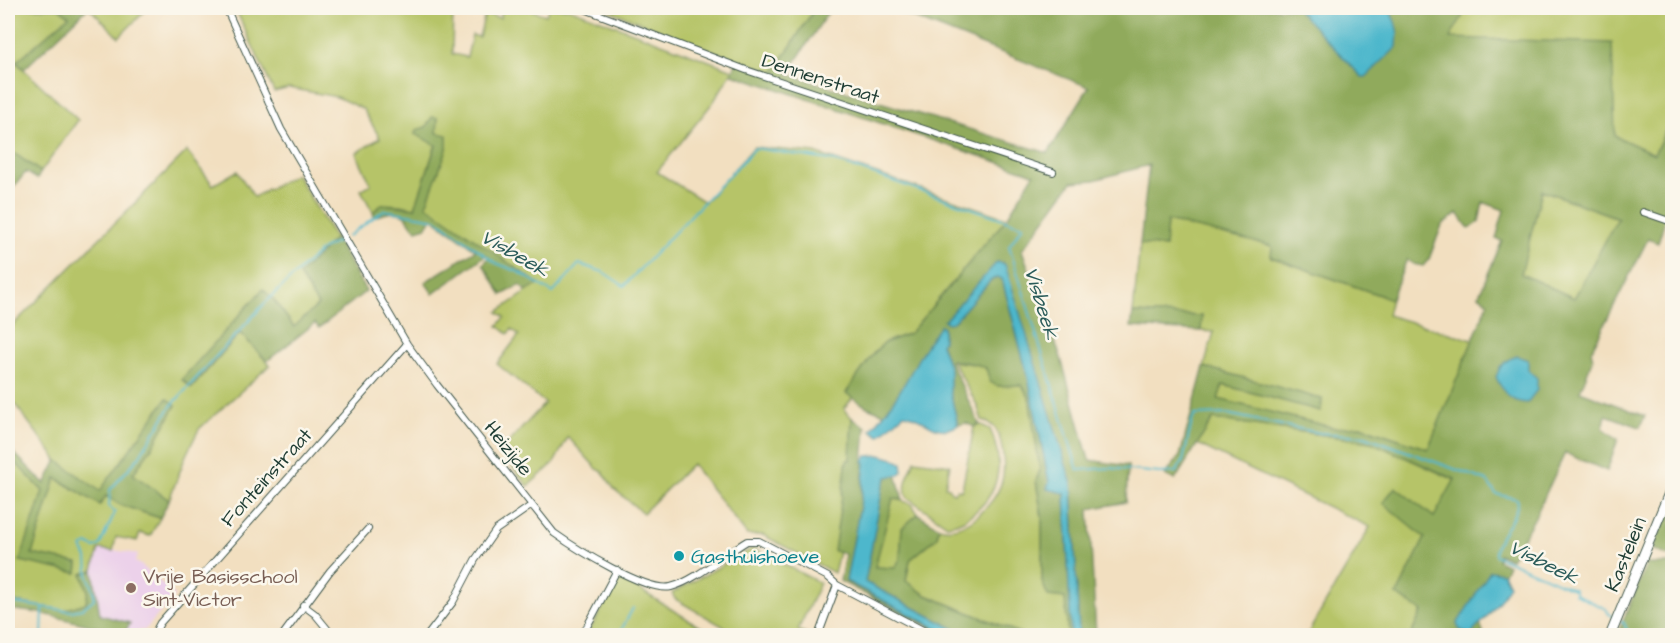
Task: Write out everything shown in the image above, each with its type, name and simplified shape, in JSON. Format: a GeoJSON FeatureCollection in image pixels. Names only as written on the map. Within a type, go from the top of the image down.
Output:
{"type":"FeatureCollection","features":[{"type":"Feature","properties":{"kind":"main road","name":"Kastelein"},"geometry":{"type":"LineString","coordinates":[[1610,636],[1672,486]]}},
{"type":"Feature","properties":{"kind":"street","name":"Heizijde"},"geometry":{"type":"LineString","coordinates":[[226,8],[280,129],[407,344],[437,386],[555,533],[568,543],[617,570],[648,585],[660,588],[671,587],[712,565],[747,541],[759,541],[934,636]]}},
{"type":"Feature","properties":{"kind":"street","name":"Dennenstraat"},"geometry":{"type":"LineString","coordinates":[[582,8],[746,70],[1053,172]]}},
{"type":"Feature","properties":{"kind":"street"},"geometry":{"type":"LineString","coordinates":[[1643,212],[1672,222]]}},
{"type":"Feature","properties":{"kind":"street","name":"Fonteinstraat"},"geometry":{"type":"LineString","coordinates":[[153,636],[160,623],[257,511],[272,498],[342,415],[407,344]]}},
{"type":"Feature","properties":{"kind":"street"},"geometry":{"type":"LineString","coordinates":[[427,636],[453,602],[496,530],[532,505]]}},
{"type":"Feature","properties":{"kind":"street"},"geometry":{"type":"LineString","coordinates":[[282,636],[330,571],[368,529]]}},
{"type":"Feature","properties":{"kind":"street"},"geometry":{"type":"LineString","coordinates":[[583,634],[617,570]]}},
{"type":"Feature","properties":{"kind":"street"},"geometry":{"type":"LineString","coordinates":[[818,636],[837,585]]}},
{"type":"Feature","properties":{"kind":"street"},"geometry":{"type":"LineString","coordinates":[[303,605],[315,614],[333,636]]}},
{"type":"Feature","properties":{"kind":"shaded area","name":"Vrije Basisschool Sint-Victor"},"geometry":{"type":"Polygon","coordinates":[[[101,548],[138,554],[135,562],[175,595],[145,630],[130,632],[75,615],[95,603],[97,598],[90,578],[98,550],[101,548]]]}},
{"type":"Feature","properties":{"kind":"green space"},"geometry":{"type":"Polygon","coordinates":[[[8,8],[59,8],[69,16],[16,62],[78,120],[41,172],[8,149],[8,8]]]}},
{"type":"Feature","properties":{"kind":"green space"},"geometry":{"type":"Polygon","coordinates":[[[59,8],[88,8],[24,69],[16,62],[69,16],[59,8]]]}},
{"type":"Feature","properties":{"kind":"green space"},"geometry":{"type":"Polygon","coordinates":[[[89,8],[148,8],[119,37],[89,8]]]}},
{"type":"Feature","properties":{"kind":"green space"},"geometry":{"type":"Polygon","coordinates":[[[235,8],[453,8],[452,54],[467,57],[472,35],[479,37],[485,14],[500,18],[503,8],[525,8],[546,15],[549,8],[569,8],[733,70],[714,101],[657,172],[705,202],[754,147],[815,153],[1007,218],[910,333],[884,343],[873,354],[846,393],[853,397],[844,409],[852,418],[850,461],[847,460],[835,551],[839,552],[834,573],[763,535],[747,535],[692,464],[643,513],[614,489],[603,472],[597,469],[568,437],[554,463],[528,486],[500,452],[545,403],[497,364],[519,335],[512,329],[508,334],[498,326],[505,317],[498,312],[538,284],[425,205],[447,148],[437,133],[426,127],[415,134],[436,144],[415,208],[383,204],[373,212],[361,190],[371,184],[356,153],[380,138],[363,109],[337,97],[289,88],[274,92],[235,8]]]}},
{"type":"Feature","properties":{"kind":"green space"},"geometry":{"type":"Polygon","coordinates":[[[603,8],[815,8],[774,73],[603,8]]]}},
{"type":"Feature","properties":{"kind":"green space"},"geometry":{"type":"Polygon","coordinates":[[[815,8],[831,8],[787,74],[1048,153],[1089,87],[889,8],[1467,8],[1450,38],[1612,43],[1615,136],[1654,154],[1672,118],[1672,196],[1658,243],[1648,239],[1591,351],[1593,359],[1580,391],[1645,416],[1640,427],[1606,415],[1603,428],[1618,439],[1607,471],[1565,453],[1535,517],[1511,559],[1499,554],[1498,560],[1508,565],[1479,620],[1484,635],[1411,635],[1422,611],[1397,595],[1425,538],[1383,503],[1395,487],[1434,517],[1455,479],[1371,442],[1213,419],[1175,480],[1165,475],[1180,456],[1204,367],[1322,399],[1321,411],[1223,385],[1218,399],[1335,428],[1360,426],[1428,449],[1488,303],[1479,295],[1502,241],[1496,239],[1504,210],[1483,202],[1479,222],[1469,229],[1458,213],[1442,225],[1429,259],[1423,266],[1413,264],[1407,259],[1391,299],[1271,257],[1272,246],[1167,221],[1165,247],[1140,244],[1149,165],[1094,180],[1072,182],[1022,250],[1061,358],[1089,460],[1128,466],[1126,502],[1089,509],[1096,635],[1079,635],[1072,485],[1002,262],[953,322],[991,280],[998,277],[1002,279],[1028,377],[1049,482],[1047,489],[1065,493],[1071,635],[1068,635],[1065,598],[1048,596],[1042,582],[1042,516],[1036,481],[1040,470],[1029,397],[1022,385],[998,386],[990,382],[986,368],[950,360],[979,424],[974,427],[966,423],[958,425],[950,392],[950,369],[941,343],[943,327],[885,414],[867,407],[846,393],[873,354],[884,343],[910,333],[1007,218],[1034,174],[732,74],[737,60],[774,72],[815,8]],[[1542,190],[1521,274],[1574,298],[1618,218],[1542,190]]]}},
{"type":"Feature","properties":{"kind":"green space"},"geometry":{"type":"Polygon","coordinates":[[[1467,8],[1672,8],[1672,118],[1654,154],[1615,136],[1449,38],[1467,8]]]}},
{"type":"Feature","properties":{"kind":"green space"},"geometry":{"type":"Polygon","coordinates":[[[432,117],[438,118],[437,133],[447,135],[447,149],[426,205],[539,284],[526,291],[520,285],[502,295],[483,264],[489,258],[486,255],[433,294],[425,282],[476,250],[432,218],[426,227],[417,230],[406,216],[397,212],[374,217],[373,212],[382,204],[415,208],[436,145],[415,134],[416,130],[426,127],[432,117]]]}},
{"type":"Feature","properties":{"kind":"green space"},"geometry":{"type":"Polygon","coordinates":[[[8,149],[41,172],[37,179],[26,172],[8,194],[8,149]]]}},
{"type":"Feature","properties":{"kind":"green space"},"geometry":{"type":"Polygon","coordinates":[[[187,151],[213,185],[237,171],[254,197],[296,174],[335,238],[299,275],[318,305],[294,327],[274,300],[182,380],[192,388],[240,333],[270,365],[199,429],[186,455],[169,500],[132,475],[154,444],[176,405],[167,399],[100,492],[57,460],[8,395],[8,330],[187,151]]]}},
{"type":"Feature","properties":{"kind":"green space"},"geometry":{"type":"Polygon","coordinates":[[[1542,190],[1618,218],[1574,298],[1521,274],[1542,190]]]}},
{"type":"Feature","properties":{"kind":"green space"},"geometry":{"type":"Polygon","coordinates":[[[1167,221],[1273,246],[1271,257],[1391,299],[1387,315],[1473,340],[1428,449],[1361,426],[1335,428],[1217,399],[1223,385],[1321,411],[1322,399],[1204,367],[1214,332],[1201,331],[1202,316],[1133,313],[1140,244],[1165,247],[1167,221]]]}},
{"type":"Feature","properties":{"kind":"green space"},"geometry":{"type":"Polygon","coordinates":[[[335,238],[366,291],[319,328],[315,323],[267,361],[240,333],[191,388],[182,379],[263,289],[294,327],[318,305],[299,275],[335,238]]]}},
{"type":"Feature","properties":{"kind":"green space"},"geometry":{"type":"Polygon","coordinates":[[[1133,313],[1202,316],[1201,331],[1131,327],[1133,313]]]}},
{"type":"Feature","properties":{"kind":"green space"},"geometry":{"type":"Polygon","coordinates":[[[953,361],[980,365],[988,371],[998,386],[1022,385],[1029,396],[1040,470],[1036,481],[1042,516],[1042,582],[1065,598],[1068,635],[1024,635],[926,595],[906,581],[910,560],[937,537],[939,527],[959,527],[978,516],[993,499],[1003,477],[1001,443],[996,429],[982,420],[977,405],[953,361]]]}},
{"type":"Feature","properties":{"kind":"green space"},"geometry":{"type":"Polygon","coordinates":[[[167,398],[176,405],[154,444],[133,474],[169,500],[160,518],[121,505],[106,496],[100,505],[56,478],[32,554],[78,563],[77,573],[20,561],[43,491],[8,455],[8,447],[45,484],[57,460],[100,491],[167,398]]]}},
{"type":"Feature","properties":{"kind":"green space"},"geometry":{"type":"Polygon","coordinates":[[[852,418],[866,427],[863,462],[865,462],[861,501],[846,581],[949,635],[944,635],[840,581],[845,554],[834,551],[847,460],[850,460],[852,418]]]}},
{"type":"Feature","properties":{"kind":"green space"},"geometry":{"type":"Polygon","coordinates":[[[1213,419],[1371,442],[1455,480],[1434,518],[1395,487],[1425,538],[1397,595],[1422,611],[1411,635],[1307,635],[1370,527],[1197,444],[1213,419]]]}},
{"type":"Feature","properties":{"kind":"green space"},"geometry":{"type":"Polygon","coordinates":[[[979,424],[990,429],[997,451],[998,473],[995,483],[985,502],[976,511],[959,522],[947,525],[907,497],[905,487],[907,478],[915,460],[950,465],[945,486],[954,493],[957,489],[962,490],[974,427],[979,424]]]}},
{"type":"Feature","properties":{"kind":"green space"},"geometry":{"type":"Polygon","coordinates":[[[8,455],[43,491],[21,561],[77,572],[78,563],[31,554],[56,478],[100,504],[106,495],[121,505],[160,518],[150,536],[140,533],[137,541],[116,537],[113,551],[99,549],[93,570],[82,574],[88,591],[86,603],[64,610],[8,601],[8,455]]]}},
{"type":"Feature","properties":{"kind":"green space"},"geometry":{"type":"Polygon","coordinates":[[[896,474],[903,500],[893,498],[875,567],[895,568],[900,559],[902,528],[918,514],[939,527],[937,537],[910,560],[906,581],[926,595],[1024,635],[966,635],[865,582],[883,486],[887,477],[896,474]]]}},
{"type":"Feature","properties":{"kind":"green space"},"geometry":{"type":"Polygon","coordinates":[[[893,498],[912,504],[918,514],[902,528],[900,559],[895,569],[874,567],[893,498]]]}},
{"type":"Feature","properties":{"kind":"green space"},"geometry":{"type":"Polygon","coordinates":[[[1672,503],[1672,553],[1668,556],[1653,549],[1672,503]]]}},
{"type":"Feature","properties":{"kind":"green space"},"geometry":{"type":"Polygon","coordinates":[[[753,548],[820,583],[798,630],[809,635],[738,635],[675,599],[672,593],[753,548]]]}},
{"type":"Feature","properties":{"kind":"green space"},"geometry":{"type":"Polygon","coordinates":[[[1647,564],[1672,564],[1672,635],[1617,635],[1647,564]]]}},
{"type":"Feature","properties":{"kind":"green space"},"geometry":{"type":"Polygon","coordinates":[[[93,570],[100,615],[130,623],[124,634],[40,613],[8,609],[8,601],[64,610],[86,603],[88,591],[82,574],[93,570]]]}},
{"type":"Feature","properties":{"kind":"green space"},"geometry":{"type":"Polygon","coordinates":[[[619,579],[627,582],[714,635],[586,636],[619,579]]]}},
{"type":"Feature","properties":{"kind":"water"},"geometry":{"type":"Polygon","coordinates":[[[1296,8],[1389,8],[1398,29],[1397,47],[1366,77],[1362,77],[1296,8]]]}},
{"type":"Feature","properties":{"kind":"water"},"geometry":{"type":"Polygon","coordinates":[[[997,262],[1005,264],[1072,485],[1079,635],[1071,635],[1065,493],[1047,489],[1049,482],[1028,377],[1002,279],[998,277],[991,280],[953,322],[944,321],[997,262]]]}},
{"type":"Feature","properties":{"kind":"water"},"geometry":{"type":"Polygon","coordinates":[[[941,325],[943,341],[941,344],[950,369],[950,392],[958,425],[950,429],[936,428],[904,414],[879,436],[871,430],[894,400],[926,345],[941,325]]]}},
{"type":"Feature","properties":{"kind":"water"},"geometry":{"type":"Polygon","coordinates":[[[1517,356],[1528,360],[1528,370],[1537,378],[1537,390],[1527,403],[1516,401],[1507,395],[1496,377],[1499,369],[1509,359],[1517,356]]]}},
{"type":"Feature","properties":{"kind":"water"},"geometry":{"type":"Polygon","coordinates":[[[880,455],[902,463],[903,471],[899,475],[887,477],[883,486],[865,582],[966,635],[949,635],[846,581],[861,501],[865,463],[863,462],[867,456],[880,455]]]}},
{"type":"Feature","properties":{"kind":"water"},"geometry":{"type":"Polygon","coordinates":[[[1490,571],[1503,573],[1509,585],[1496,605],[1470,635],[1459,629],[1457,624],[1490,571]]]}},
{"type":"Feature","properties":{"kind":"waterway","name":"Visbeek"},"geometry":{"type":"LineString","coordinates":[[347,237],[384,210],[436,219],[496,263],[519,272],[553,293],[579,264],[603,272],[624,286],[755,148],[835,161],[1023,226],[1009,246],[1078,470],[1110,468],[1160,473],[1176,472],[1183,461],[1195,415],[1227,414],[1320,433],[1365,436],[1487,481],[1496,494],[1517,499],[1516,509],[1498,542],[1495,555],[1575,590],[1575,594],[1606,609],[1615,618]]}},
{"type":"Feature","properties":{"kind":"waterway","name":"Visbeek"},"geometry":{"type":"LineString","coordinates":[[8,602],[71,611],[82,609],[94,599],[94,591],[88,576],[87,558],[82,547],[87,544],[95,548],[100,545],[115,512],[109,506],[110,490],[139,457],[171,406],[265,303],[322,249],[339,241]]}},
{"type":"Feature","properties":{"kind":"waterway"},"geometry":{"type":"LineString","coordinates":[[42,636],[43,608]]}},
{"type":"Feature","properties":{"kind":"waterway"},"geometry":{"type":"LineString","coordinates":[[618,636],[633,608]]}},
{"type":"Feature","properties":{"kind":"waterway","name":"Visbeek"},"geometry":{"type":"LineString","coordinates":[[1620,621],[1624,623],[1627,630],[1624,636]]}},
{"type":"Feature","properties":{"kind":"place","name":"Gasthuishoeve"},"geometry":{"type":"Point","coordinates":[679,556]}},
{"type":"Feature","properties":{"kind":"place","name":"Vrije Basisschool Sint-Victor"},"geometry":{"type":"Point","coordinates":[131,588]}}]}
